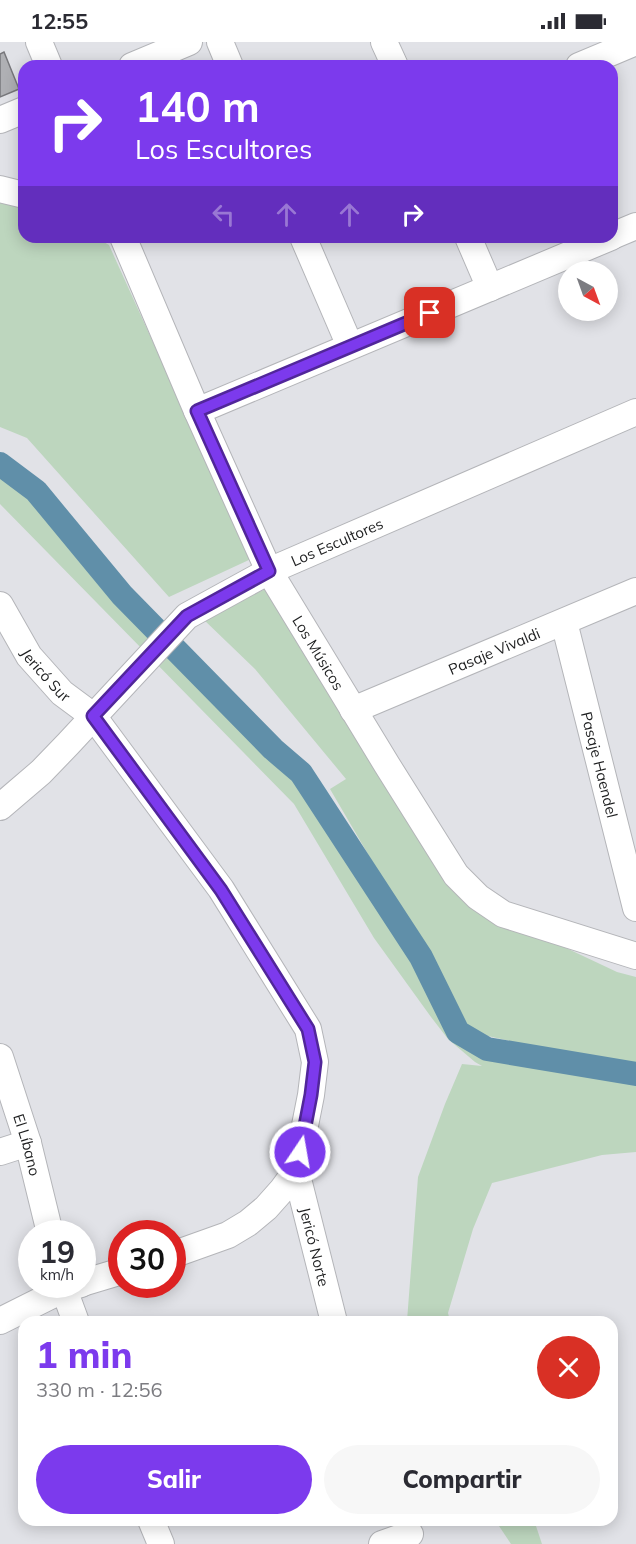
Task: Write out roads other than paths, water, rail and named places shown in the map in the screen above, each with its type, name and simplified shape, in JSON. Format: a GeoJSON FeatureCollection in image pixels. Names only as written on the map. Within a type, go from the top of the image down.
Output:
{"type":"FeatureCollection","features":[{"type":"Feature","properties":{"kind":"street"},"geometry":{"type":"LineString","coordinates":[[39,42],[46,60]]}},
{"type":"Feature","properties":{"kind":"street"},"geometry":{"type":"LineString","coordinates":[[146,60],[189,42]]}},
{"type":"Feature","properties":{"kind":"street"},"geometry":{"type":"LineString","coordinates":[[220,42],[228,60]]}},
{"type":"Feature","properties":{"kind":"street"},"geometry":{"type":"LineString","coordinates":[[384,42],[392,60]]}},
{"type":"Feature","properties":{"kind":"street"},"geometry":{"type":"LineString","coordinates":[[593,60],[636,42]]}},
{"type":"Feature","properties":{"kind":"street"},"geometry":{"type":"LineString","coordinates":[[0,120],[18,112]]}},
{"type":"Feature","properties":{"kind":"street"},"geometry":{"type":"LineString","coordinates":[[0,189],[18,194]]}},
{"type":"Feature","properties":{"kind":"street"},"geometry":{"type":"LineString","coordinates":[[618,234],[636,226]]}},
{"type":"Feature","properties":{"kind":"street","name":"Los Músicos"},"geometry":{"type":"LineString","coordinates":[[126,243],[197,411],[269,571],[353,711],[456,875],[478,897],[503,914],[636,956]]}},
{"type":"Feature","properties":{"kind":"street"},"geometry":{"type":"LineString","coordinates":[[306,243],[350,346]]}},
{"type":"Feature","properties":{"kind":"street"},"geometry":{"type":"LineString","coordinates":[[471,243],[490,288]]}},
{"type":"Feature","properties":{"kind":"street"},"geometry":{"type":"LineString","coordinates":[[197,411],[597,243]]}},
{"type":"Feature","properties":{"kind":"street","name":"Los Escultores"},"geometry":{"type":"LineString","coordinates":[[0,807],[41,772],[187,616],[269,571],[636,412]]}},
{"type":"Feature","properties":{"kind":"street","name":"Pasaje Vivaldi"},"geometry":{"type":"LineString","coordinates":[[353,711],[636,591]]}},
{"type":"Feature","properties":{"kind":"street","name":"Jericó Sur"},"geometry":{"type":"LineString","coordinates":[[0,605],[29,656],[62,693],[93,716],[221,890],[308,1029],[315,1062],[296,1171]]}},
{"type":"Feature","properties":{"kind":"street","name":"Pasaje Haendel"},"geometry":{"type":"LineString","coordinates":[[564,622],[636,908]]}},
{"type":"Feature","properties":{"kind":"street","name":"El Líbano"},"geometry":{"type":"LineString","coordinates":[[0,1057],[28,1143],[47,1220]]}},
{"type":"Feature","properties":{"kind":"street"},"geometry":{"type":"LineString","coordinates":[[0,1152],[28,1143]]}},
{"type":"Feature","properties":{"kind":"street"},"geometry":{"type":"LineString","coordinates":[[186,1250],[217,1239],[248,1222],[266,1208],[296,1171]]}},
{"type":"Feature","properties":{"kind":"street","name":"Jericó Norte"},"geometry":{"type":"LineString","coordinates":[[296,1171],[332,1316]]}},
{"type":"Feature","properties":{"kind":"street"},"geometry":{"type":"LineString","coordinates":[[0,1321],[46,1298]]}},
{"type":"Feature","properties":{"kind":"street"},"geometry":{"type":"LineString","coordinates":[[73,1298],[75,1316]]}},
{"type":"Feature","properties":{"kind":"street"},"geometry":{"type":"LineString","coordinates":[[154,1526],[161,1544]]}},
{"type":"Feature","properties":{"kind":"street"},"geometry":{"type":"LineString","coordinates":[[382,1544],[410,1532]]}},
{"type":"Feature","properties":{"kind":"waterway"},"geometry":{"type":"LineString","coordinates":[[0,464],[36,491],[122,595],[273,749],[301,773],[421,957],[458,1032],[487,1049],[636,1074]]}}]}
